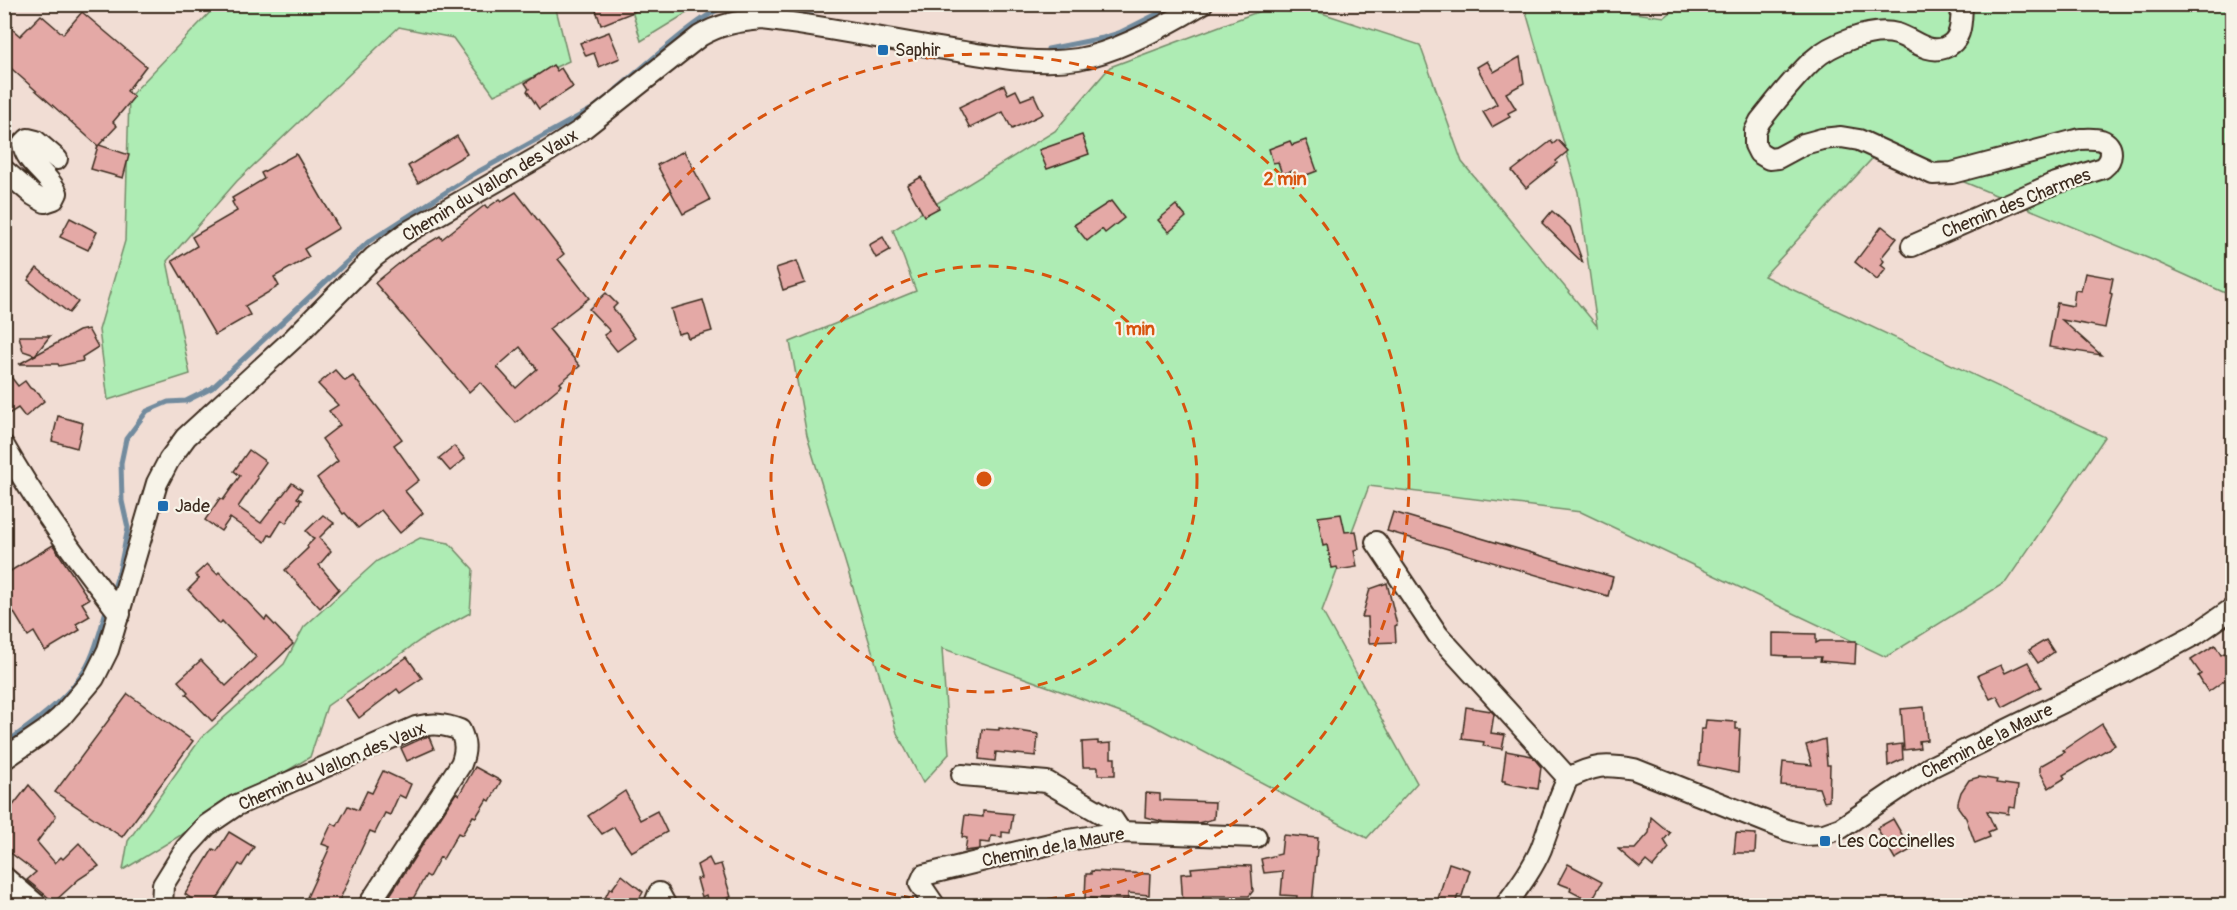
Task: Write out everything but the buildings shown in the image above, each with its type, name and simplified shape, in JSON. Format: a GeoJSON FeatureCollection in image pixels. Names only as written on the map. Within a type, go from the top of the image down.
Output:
{"type":"FeatureCollection","features":[{"type":"Feature","properties":{"kind":"street","name":"Chemin du Vallon des Vaux"},"geometry":{"type":"LineString","coordinates":[[4,759],[61,717],[94,678],[108,650],[158,483],[169,460],[186,437],[294,338],[374,257],[406,233],[580,131],[700,36],[716,27],[737,21],[762,19],[986,56],[1056,61],[1079,59],[1108,50],[1176,20],[1202,4]]}},
{"type":"Feature","properties":{"kind":"street","name":"Chemin des Charmes"},"geometry":{"type":"LineString","coordinates":[[1912,246],[2053,184],[2103,168],[2109,163],[2112,154],[2105,142],[2097,139],[2080,139],[1952,173],[1933,174],[1859,140],[1841,137],[1804,144],[1778,158],[1769,159],[1759,153],[1755,146],[1755,131],[1760,121],[1813,60],[1844,42],[1865,34],[1895,34],[1932,50],[1942,49],[1953,43],[1959,34],[1962,4]]}},
{"type":"Feature","properties":{"kind":"street"},"geometry":{"type":"LineString","coordinates":[[4,170],[33,195],[45,201],[54,200],[57,193],[53,183],[24,152],[23,144],[28,139],[36,141],[57,159]]}},
{"type":"Feature","properties":{"kind":"street"},"geometry":{"type":"LineString","coordinates":[[4,446],[31,493],[102,594],[119,613]]}},
{"type":"Feature","properties":{"kind":"street"},"geometry":{"type":"LineString","coordinates":[[1376,542],[1438,635],[1568,778],[1557,800],[1540,850],[1526,877],[1505,906]]}},
{"type":"Feature","properties":{"kind":"street","name":"Chemin de la Maure"},"geometry":{"type":"LineString","coordinates":[[1568,778],[1590,767],[1610,765],[1634,769],[1787,830],[1805,835],[1824,834],[1841,828],[1931,767],[2196,634],[2232,609]]}},
{"type":"Feature","properties":{"kind":"street","name":"Chemin du Vallon des Vaux"},"geometry":{"type":"LineString","coordinates":[[162,906],[164,885],[186,848],[207,825],[235,806],[416,727],[431,723],[460,730],[465,740],[466,751],[461,764],[368,906]]}},
{"type":"Feature","properties":{"kind":"street"},"geometry":{"type":"LineString","coordinates":[[962,775],[1047,782],[1113,820],[1121,832]]}},
{"type":"Feature","properties":{"kind":"street","name":"Chemin de la Maure"},"geometry":{"type":"LineString","coordinates":[[935,906],[920,884],[924,875],[1062,842],[1121,832],[1256,837]]}},
{"type":"Feature","properties":{"kind":"street"},"geometry":{"type":"LineString","coordinates":[[4,878],[38,906]]}},
{"type":"Feature","properties":{"kind":"street"},"geometry":{"type":"LineString","coordinates":[[654,906],[659,893],[666,906]]}},
{"type":"Feature","properties":{"kind":"green space"},"geometry":{"type":"Polygon","coordinates":[[[630,4],[700,5],[641,41],[630,4]]]}},
{"type":"Feature","properties":{"kind":"green space"},"geometry":{"type":"Polygon","coordinates":[[[1681,4],[2232,5],[2232,296],[2150,259],[1882,148],[1764,276],[2105,437],[2006,582],[1886,657],[1581,512],[1369,486],[1322,611],[1417,783],[1367,838],[1151,724],[942,648],[949,754],[923,783],[897,733],[807,436],[790,342],[916,291],[893,230],[1055,131],[1110,67],[1276,5],[1297,5],[1420,45],[1462,162],[1597,326],[1578,192],[1524,5],[1571,5],[1665,17],[1681,4]]]}},
{"type":"Feature","properties":{"kind":"green space"},"geometry":{"type":"Polygon","coordinates":[[[217,5],[555,5],[569,61],[494,95],[453,38],[399,27],[237,181],[167,261],[190,374],[108,400],[99,330],[125,241],[129,97],[217,5]]]}},
{"type":"Feature","properties":{"kind":"green space"},"geometry":{"type":"Polygon","coordinates":[[[420,538],[449,543],[473,569],[470,613],[422,639],[327,706],[310,757],[123,870],[128,841],[201,738],[284,664],[304,627],[377,561],[420,538]]]}},
{"type":"Feature","properties":{"kind":"waterway"},"geometry":{"type":"LineString","coordinates":[[1048,49],[1119,33],[1177,4]]}},
{"type":"Feature","properties":{"kind":"waterway"},"geometry":{"type":"LineString","coordinates":[[617,89],[687,30],[725,7],[758,7],[813,16]]}},
{"type":"Feature","properties":{"kind":"waterway"},"geometry":{"type":"LineString","coordinates":[[112,595],[128,528],[122,501],[121,463],[126,439],[147,411],[168,402],[186,401],[212,388],[368,242],[474,174],[592,109],[610,95]]}},
{"type":"Feature","properties":{"kind":"waterway"},"geometry":{"type":"LineString","coordinates":[[4,744],[53,707],[74,685],[93,654],[107,607]]}},
{"type":"Feature","properties":{"kind":"place","name":"Saphir"},"geometry":{"type":"Point","coordinates":[883,50]}},
{"type":"Feature","properties":{"kind":"place","name":"Jade"},"geometry":{"type":"Point","coordinates":[163,506]}},
{"type":"Feature","properties":{"kind":"place","name":"Les Coccinelles"},"geometry":{"type":"Point","coordinates":[1825,841]}}]}
